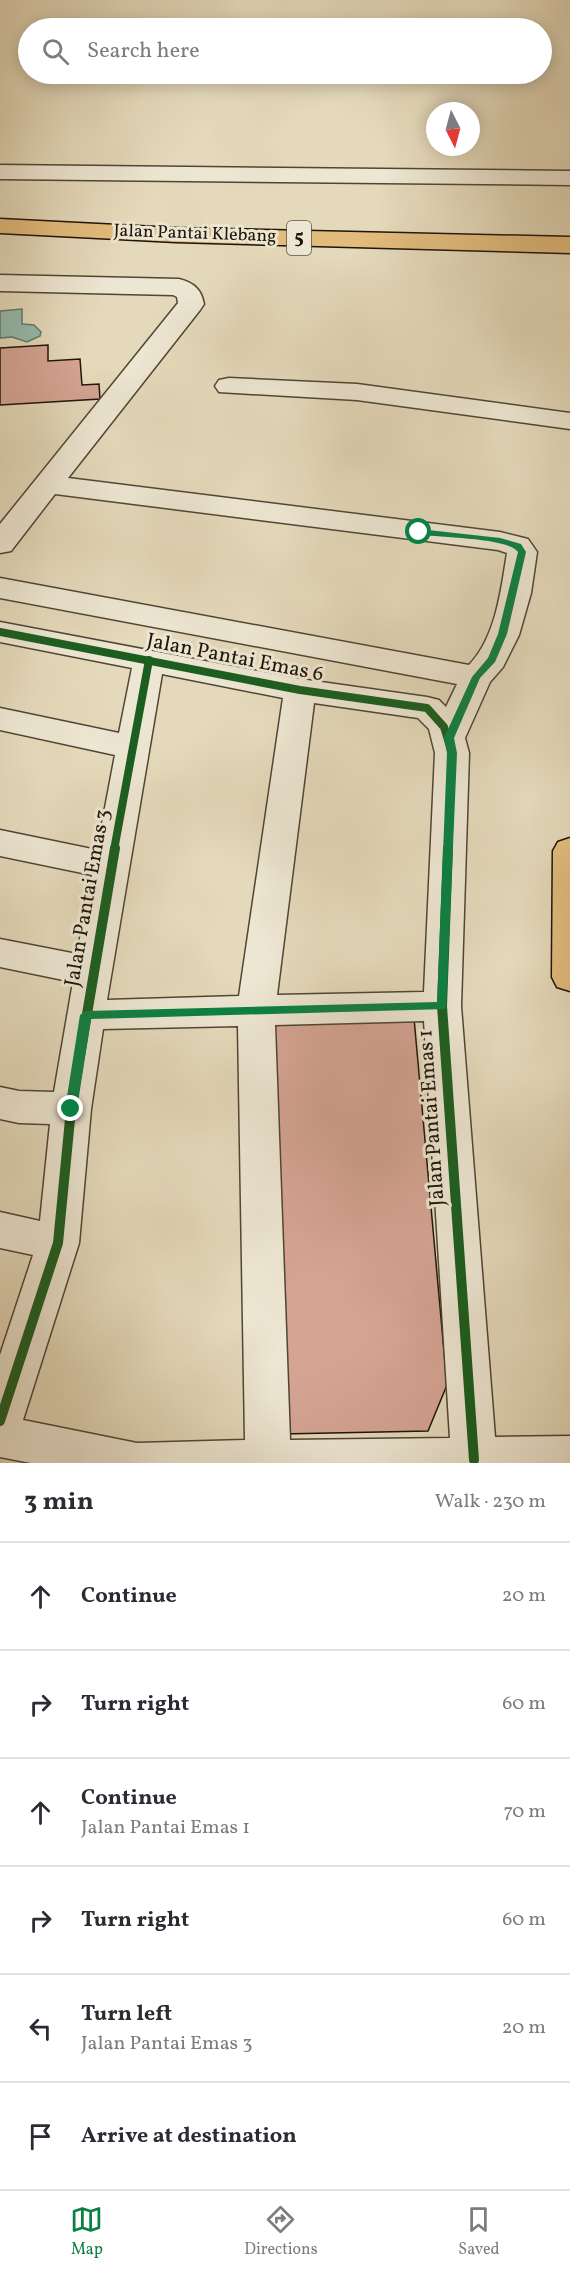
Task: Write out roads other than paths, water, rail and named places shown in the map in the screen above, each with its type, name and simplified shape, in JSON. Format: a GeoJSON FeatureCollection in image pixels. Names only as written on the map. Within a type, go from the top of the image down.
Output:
{"type":"FeatureCollection","features":[{"type":"Feature","properties":{"kind":"main road","name":"Jalan Pantai Klebang"},"geometry":{"type":"LineString","coordinates":[[0,226],[176,235],[570,244]]}},
{"type":"Feature","properties":{"kind":"main road"},"geometry":{"type":"LineString","coordinates":[[423,241],[529,253],[556,261],[570,269]]}},
{"type":"Feature","properties":{"kind":"main road"},"geometry":{"type":"LineString","coordinates":[[570,851],[570,977]]}},
{"type":"Feature","properties":{"kind":"street"},"geometry":{"type":"LineString","coordinates":[[0,172],[570,178]]}},
{"type":"Feature","properties":{"kind":"street"},"geometry":{"type":"LineString","coordinates":[[0,283],[180,287],[189,294],[191,304],[0,544]]}},
{"type":"Feature","properties":{"kind":"street"},"geometry":{"type":"LineString","coordinates":[[229,386],[282,385],[327,389],[570,421]]}},
{"type":"Feature","properties":{"kind":"street"},"geometry":{"type":"LineString","coordinates":[[48,484],[500,541],[518,546],[522,552],[520,570],[503,634],[492,659],[476,677],[449,738]]}},
{"type":"Feature","properties":{"kind":"street"},"geometry":{"type":"LineString","coordinates":[[0,588],[476,677]]}},
{"type":"Feature","properties":{"kind":"street","name":"Jalan Pantai Emas 6"},"geometry":{"type":"LineString","coordinates":[[0,632],[300,690],[427,708],[441,718],[449,738]]}},
{"type":"Feature","properties":{"kind":"street","name":"Jalan Pantai Emas 3"},"geometry":{"type":"LineString","coordinates":[[0,1421],[58,1243],[71,1109],[111,866],[149,660]]}},
{"type":"Feature","properties":{"kind":"street"},"geometry":{"type":"LineString","coordinates":[[268,1462],[256,1011],[300,690]]}},
{"type":"Feature","properties":{"kind":"street"},"geometry":{"type":"LineString","coordinates":[[0,719],[132,747]]}},
{"type":"Feature","properties":{"kind":"street","name":"Jalan Pantai Emas 1"},"geometry":{"type":"LineString","coordinates":[[449,738],[452,753],[442,1006],[474,1460]]}},
{"type":"Feature","properties":{"kind":"street"},"geometry":{"type":"LineString","coordinates":[[0,843],[111,866]]}},
{"type":"Feature","properties":{"kind":"street"},"geometry":{"type":"LineString","coordinates":[[0,952],[93,972]]}},
{"type":"Feature","properties":{"kind":"street"},"geometry":{"type":"LineString","coordinates":[[86,1015],[442,1006]]}},
{"type":"Feature","properties":{"kind":"street"},"geometry":{"type":"LineString","coordinates":[[0,1103],[19,1107],[71,1109]]}},
{"type":"Feature","properties":{"kind":"street"},"geometry":{"type":"LineString","coordinates":[[0,1230],[58,1243]]}},
{"type":"Feature","properties":{"kind":"street"},"geometry":{"type":"LineString","coordinates":[[0,1436],[135,1463]]}},
{"type":"Feature","properties":{"kind":"street"},"geometry":{"type":"LineString","coordinates":[[139,1463],[570,1457]]}},
{"type":"Feature","properties":{"kind":"water"},"geometry":{"type":"Polygon","coordinates":[[[22,309],[22,324],[34,325],[41,332],[40,336],[27,342],[12,337],[0,338],[0,311],[22,309]]]}}]}
